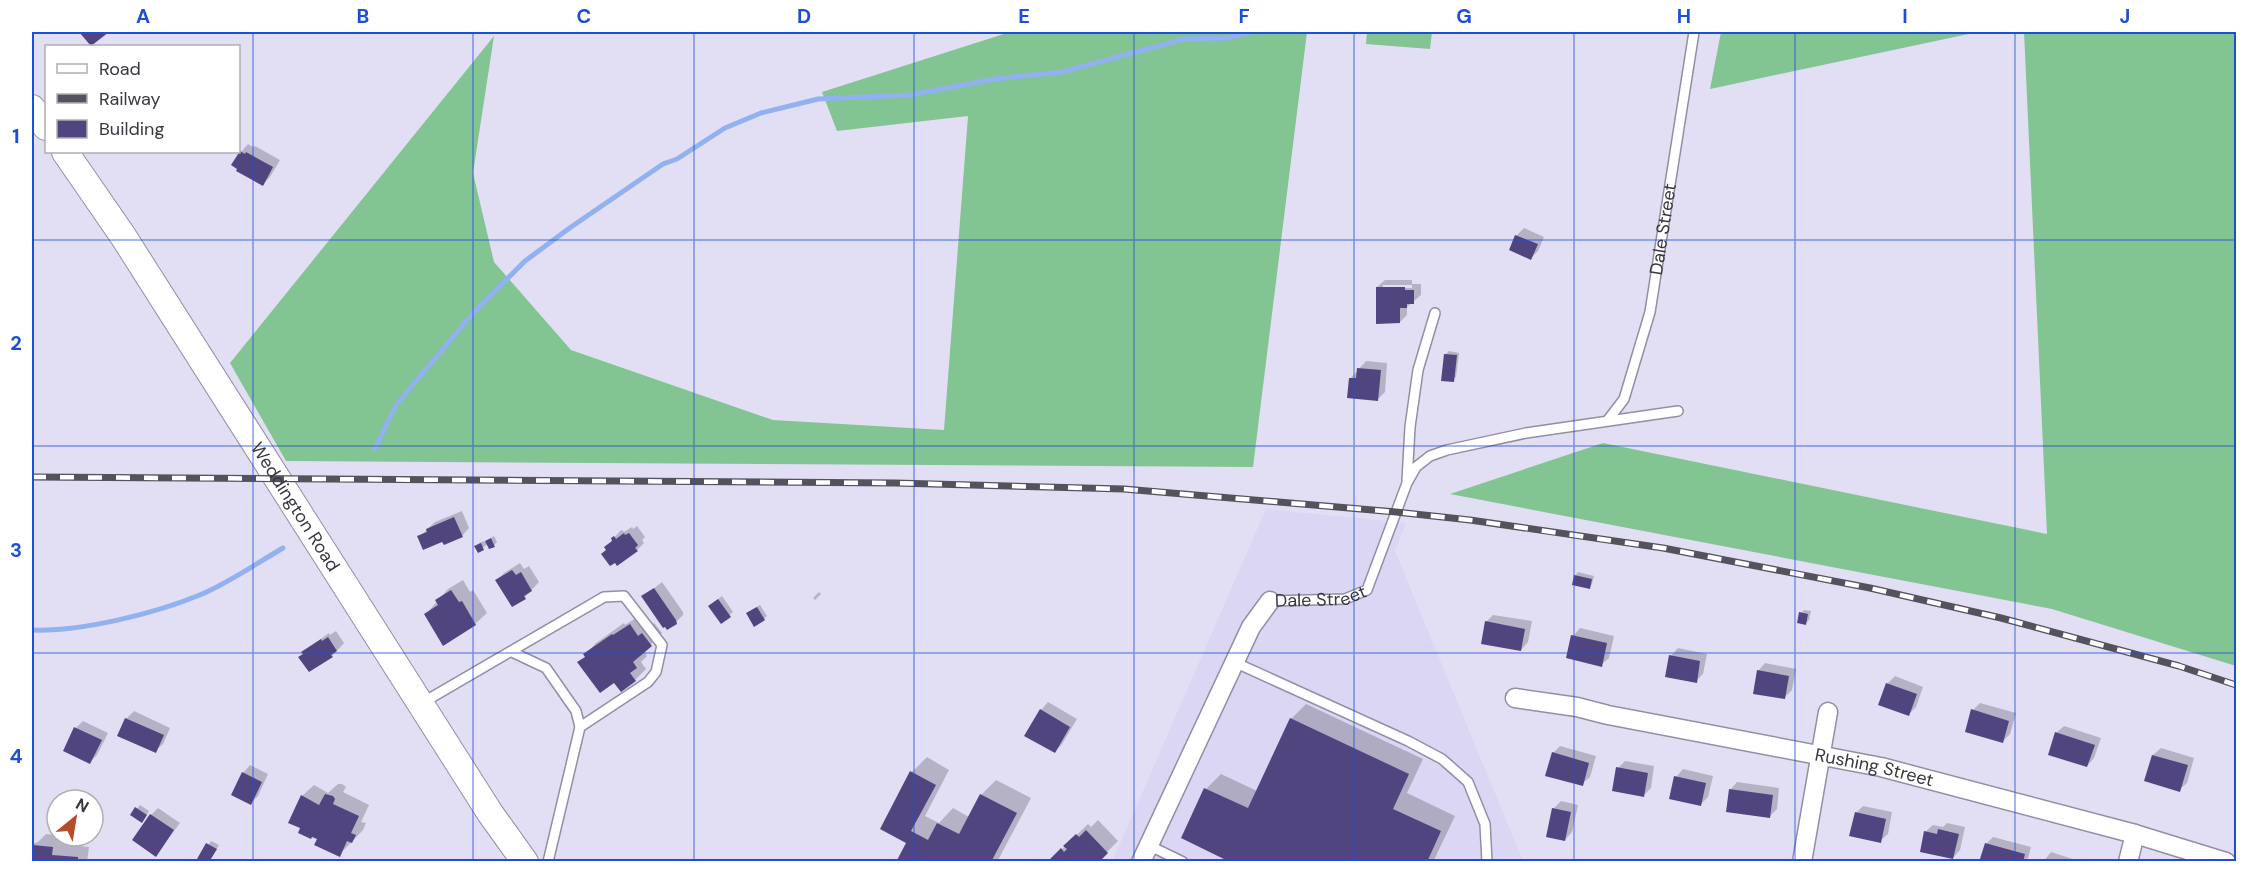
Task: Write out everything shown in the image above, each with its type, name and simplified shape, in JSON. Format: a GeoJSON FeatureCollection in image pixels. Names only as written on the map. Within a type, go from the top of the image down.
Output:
{"type":"FeatureCollection","features":[{"type":"Feature","properties":{"kind":"main road"},"geometry":{"type":"LineString","coordinates":[[32,108],[45,126]]}},
{"type":"Feature","properties":{"kind":"main road","name":"Weddington Road"},"geometry":{"type":"LineString","coordinates":[[66,153],[144,268],[490,813],[525,861]]}},
{"type":"Feature","properties":{"kind":"street","name":"Dale Street"},"geometry":{"type":"LineString","coordinates":[[1144,853],[1251,627],[1270,601]]}},
{"type":"Feature","properties":{"kind":"street","name":"Rushing Street"},"geometry":{"type":"LineString","coordinates":[[1515,698],[1577,707],[1608,715],[1881,766],[2135,834],[2226,861]]}},
{"type":"Feature","properties":{"kind":"street"},"geometry":{"type":"LineString","coordinates":[[1802,861],[1828,712]]}},
{"type":"Feature","properties":{"kind":"street"},"geometry":{"type":"LineString","coordinates":[[2128,861],[2135,834]]}},
{"type":"Feature","properties":{"kind":"lane","name":"Dale Street"},"geometry":{"type":"LineString","coordinates":[[1608,420],[1624,399],[1650,312],[1694,32]]}},
{"type":"Feature","properties":{"kind":"lane"},"geometry":{"type":"LineString","coordinates":[[1407,483],[1410,427],[1418,370],[1435,313]]}},
{"type":"Feature","properties":{"kind":"lane","name":"Dale Street"},"geometry":{"type":"LineString","coordinates":[[1270,601],[1345,599],[1367,590],[1407,483],[1416,467],[1430,456],[1447,450],[1526,433],[1678,411]]}},
{"type":"Feature","properties":{"kind":"lane"},"geometry":{"type":"LineString","coordinates":[[420,704],[604,597],[624,596],[662,645],[656,672],[648,682],[580,727]]}},
{"type":"Feature","properties":{"kind":"lane"},"geometry":{"type":"LineString","coordinates":[[512,652],[546,668],[576,711],[580,727],[548,861]]}},
{"type":"Feature","properties":{"kind":"lane"},"geometry":{"type":"LineString","coordinates":[[1234,662],[1408,741],[1442,759],[1468,782],[1485,824],[1487,861]]}},
{"type":"Feature","properties":{"kind":"lane"},"geometry":{"type":"LineString","coordinates":[[1144,853],[1183,861]]}},
{"type":"Feature","properties":{"kind":"shaded area"},"geometry":{"type":"Polygon","coordinates":[[[1266,509],[1406,523],[1395,551],[1523,861],[1112,862],[1266,509]]]}},
{"type":"Feature","properties":{"kind":"green space"},"geometry":{"type":"Polygon","coordinates":[[[1010,32],[1307,32],[1253,467],[286,461],[230,363],[494,36],[473,173],[494,262],[571,350],[773,420],[944,430],[968,116],[837,131],[822,92],[1010,32]]]}},
{"type":"Feature","properties":{"kind":"green space"},"geometry":{"type":"Polygon","coordinates":[[[1367,32],[1432,32],[1430,49],[1366,44],[1367,32]]]}},
{"type":"Feature","properties":{"kind":"green space"},"geometry":{"type":"Polygon","coordinates":[[[1721,32],[1978,32],[1710,89],[1721,32]]]}},
{"type":"Feature","properties":{"kind":"green space"},"geometry":{"type":"Polygon","coordinates":[[[2024,32],[2236,32],[2236,666],[2052,609],[1450,494],[1603,443],[2047,534],[2024,32]]]}},
{"type":"Feature","properties":{"kind":"building"},"geometry":{"type":"Polygon","coordinates":[[[79,32],[109,32],[92,45],[79,32]]]}},
{"type":"Feature","properties":{"kind":"building"},"geometry":{"type":"Polygon","coordinates":[[[240,151],[273,167],[263,186],[236,171],[237,169],[231,165],[240,151]]]}},
{"type":"Feature","properties":{"kind":"building"},"geometry":{"type":"Polygon","coordinates":[[[1515,235],[1538,244],[1531,260],[1509,250],[1515,235]]]}},
{"type":"Feature","properties":{"kind":"building"},"geometry":{"type":"Polygon","coordinates":[[[1376,287],[1405,287],[1405,290],[1414,290],[1414,304],[1407,304],[1407,308],[1400,308],[1400,323],[1376,324],[1376,287]]]}},
{"type":"Feature","properties":{"kind":"building"},"geometry":{"type":"Polygon","coordinates":[[[1444,354],[1457,355],[1454,382],[1441,381],[1444,354]]]}},
{"type":"Feature","properties":{"kind":"building"},"geometry":{"type":"Polygon","coordinates":[[[1357,368],[1381,370],[1378,401],[1347,398],[1349,378],[1356,378],[1357,368]]]}},
{"type":"Feature","properties":{"kind":"building"},"geometry":{"type":"Polygon","coordinates":[[[454,517],[463,537],[423,550],[417,536],[427,532],[426,529],[454,517]]]}},
{"type":"Feature","properties":{"kind":"building"},"geometry":{"type":"Polygon","coordinates":[[[624,533],[625,535],[629,533],[638,545],[635,548],[638,551],[617,566],[615,563],[610,566],[601,554],[606,550],[604,547],[612,541],[611,538],[614,536],[616,539],[624,533]]]}},
{"type":"Feature","properties":{"kind":"building"},"geometry":{"type":"Polygon","coordinates":[[[491,538],[495,547],[489,549],[485,541],[491,538]]]}},
{"type":"Feature","properties":{"kind":"building"},"geometry":{"type":"Polygon","coordinates":[[[481,543],[484,550],[478,553],[474,546],[481,543]]]}},
{"type":"Feature","properties":{"kind":"building"},"geometry":{"type":"Polygon","coordinates":[[[512,570],[516,575],[521,572],[532,591],[524,596],[526,599],[512,607],[495,580],[512,570]]]}},
{"type":"Feature","properties":{"kind":"building"},"geometry":{"type":"Polygon","coordinates":[[[1574,575],[1592,579],[1590,589],[1572,585],[1574,575]]]}},
{"type":"Feature","properties":{"kind":"building"},"geometry":{"type":"Polygon","coordinates":[[[654,588],[676,620],[677,624],[667,630],[663,628],[641,596],[654,588]]]}},
{"type":"Feature","properties":{"kind":"building"},"geometry":{"type":"Polygon","coordinates":[[[451,590],[459,602],[462,601],[476,625],[443,646],[424,614],[438,605],[435,600],[451,590]]]}},
{"type":"Feature","properties":{"kind":"building"},"geometry":{"type":"Polygon","coordinates":[[[718,599],[731,617],[721,624],[708,606],[718,599]]]}},
{"type":"Feature","properties":{"kind":"building"},"geometry":{"type":"Polygon","coordinates":[[[757,607],[765,620],[754,627],[746,613],[757,607]]]}},
{"type":"Feature","properties":{"kind":"building"},"geometry":{"type":"Polygon","coordinates":[[[1799,612],[1808,614],[1806,625],[1797,623],[1799,612]]]}},
{"type":"Feature","properties":{"kind":"building"},"geometry":{"type":"Polygon","coordinates":[[[1485,621],[1525,629],[1521,651],[1481,644],[1485,621]]]}},
{"type":"Feature","properties":{"kind":"building"},"geometry":{"type":"Polygon","coordinates":[[[630,624],[638,636],[642,633],[652,646],[633,662],[637,668],[630,673],[636,681],[621,692],[614,683],[600,693],[577,662],[585,657],[583,654],[630,624]]]}},
{"type":"Feature","properties":{"kind":"building"},"geometry":{"type":"Polygon","coordinates":[[[1571,635],[1607,643],[1602,667],[1566,658],[1571,635]]]}},
{"type":"Feature","properties":{"kind":"building"},"geometry":{"type":"Polygon","coordinates":[[[328,637],[337,651],[331,655],[333,657],[309,672],[298,657],[303,654],[301,652],[328,637]]]}},
{"type":"Feature","properties":{"kind":"building"},"geometry":{"type":"Polygon","coordinates":[[[1669,655],[1700,661],[1697,683],[1665,677],[1669,655]]]}},
{"type":"Feature","properties":{"kind":"building"},"geometry":{"type":"Polygon","coordinates":[[[1757,670],[1789,676],[1785,699],[1753,694],[1757,670]]]}},
{"type":"Feature","properties":{"kind":"building"},"geometry":{"type":"Polygon","coordinates":[[[1886,683],[1917,694],[1909,716],[1878,705],[1886,683]]]}},
{"type":"Feature","properties":{"kind":"building"},"geometry":{"type":"Polygon","coordinates":[[[1040,709],[1070,727],[1055,753],[1024,736],[1040,709]]]}},
{"type":"Feature","properties":{"kind":"building"},"geometry":{"type":"Polygon","coordinates":[[[1971,709],[2009,721],[2003,743],[1965,732],[1971,709]]]}},
{"type":"Feature","properties":{"kind":"building"},"geometry":{"type":"Polygon","coordinates":[[[125,718],[164,735],[156,753],[117,736],[125,718]]]}},
{"type":"Feature","properties":{"kind":"building"},"geometry":{"type":"Polygon","coordinates":[[[1290,718],[1409,774],[1393,809],[1441,831],[1427,862],[1230,862],[1181,838],[1204,788],[1248,808],[1290,718]]]}},
{"type":"Feature","properties":{"kind":"building"},"geometry":{"type":"Polygon","coordinates":[[[74,727],[102,740],[90,764],[63,751],[74,727]]]}},
{"type":"Feature","properties":{"kind":"building"},"geometry":{"type":"Polygon","coordinates":[[[2055,732],[2095,745],[2087,767],[2048,755],[2055,732]]]}},
{"type":"Feature","properties":{"kind":"building"},"geometry":{"type":"Polygon","coordinates":[[[1552,752],[1589,763],[1583,786],[1545,776],[1552,752]]]}},
{"type":"Feature","properties":{"kind":"building"},"geometry":{"type":"Polygon","coordinates":[[[2152,755],[2188,765],[2180,792],[2144,781],[2152,755]]]}},
{"type":"Feature","properties":{"kind":"building"},"geometry":{"type":"Polygon","coordinates":[[[1616,767],[1648,773],[1644,797],[1612,791],[1616,767]]]}},
{"type":"Feature","properties":{"kind":"building"},"geometry":{"type":"Polygon","coordinates":[[[910,771],[936,785],[911,831],[928,840],[937,823],[959,834],[980,794],[1017,813],[991,862],[896,862],[906,843],[880,829],[910,771]]]}},
{"type":"Feature","properties":{"kind":"building"},"geometry":{"type":"Polygon","coordinates":[[[242,772],[262,782],[251,805],[231,795],[242,772]]]}},
{"type":"Feature","properties":{"kind":"building"},"geometry":{"type":"Polygon","coordinates":[[[1674,776],[1706,783],[1701,806],[1669,799],[1674,776]]]}},
{"type":"Feature","properties":{"kind":"building"},"geometry":{"type":"Polygon","coordinates":[[[1729,789],[1773,795],[1770,818],[1726,812],[1729,789]]]}},
{"type":"Feature","properties":{"kind":"building"},"geometry":{"type":"Polygon","coordinates":[[[325,794],[333,796],[335,799],[333,804],[359,816],[351,833],[356,835],[352,843],[347,841],[340,857],[314,845],[317,839],[312,837],[311,839],[298,833],[300,828],[288,823],[301,795],[319,805],[325,794]]]}},
{"type":"Feature","properties":{"kind":"building"},"geometry":{"type":"Polygon","coordinates":[[[135,807],[147,815],[142,823],[130,815],[135,807]]]}},
{"type":"Feature","properties":{"kind":"building"},"geometry":{"type":"Polygon","coordinates":[[[1552,808],[1571,812],[1565,841],[1546,837],[1552,808]]]}},
{"type":"Feature","properties":{"kind":"building"},"geometry":{"type":"Polygon","coordinates":[[[1855,812],[1886,819],[1881,843],[1849,836],[1855,812]]]}},
{"type":"Feature","properties":{"kind":"building"},"geometry":{"type":"Polygon","coordinates":[[[150,814],[174,830],[156,857],[132,840],[150,814]]]}},
{"type":"Feature","properties":{"kind":"building"},"geometry":{"type":"Polygon","coordinates":[[[1938,829],[1959,834],[1953,859],[1920,852],[1924,831],[1937,834],[1938,829]]]}},
{"type":"Feature","properties":{"kind":"building"},"geometry":{"type":"Polygon","coordinates":[[[1086,830],[1108,853],[1099,862],[1047,862],[1061,848],[1064,852],[1067,849],[1063,846],[1076,834],[1079,837],[1086,830]]]}},
{"type":"Feature","properties":{"kind":"building"},"geometry":{"type":"Polygon","coordinates":[[[206,843],[217,849],[209,862],[201,862],[197,859],[206,843]]]}},
{"type":"Feature","properties":{"kind":"building"},"geometry":{"type":"Polygon","coordinates":[[[1985,843],[2025,854],[2023,862],[1979,862],[1985,843]]]}},
{"type":"Feature","properties":{"kind":"building"},"geometry":{"type":"Polygon","coordinates":[[[33,845],[53,848],[52,855],[78,857],[78,862],[32,862],[33,845]]]}},
{"type":"Feature","properties":{"kind":"waterway"},"geometry":{"type":"LineString","coordinates":[[375,449],[396,405],[474,312],[525,261],[663,164],[677,159],[725,128],[761,113],[818,99],[910,95],[995,79],[1062,72],[1184,39],[1228,38],[1250,32]]}},
{"type":"Feature","properties":{"kind":"waterway"},"geometry":{"type":"LineString","coordinates":[[32,630],[73,628],[118,620],[163,608],[212,589],[283,548]]}},
{"type":"Feature","properties":{"kind":"railway"},"geometry":{"type":"LineString","coordinates":[[32,477],[895,483],[1124,489],[1396,512],[1470,520],[1663,548],[1870,588],[2001,618],[2179,666],[2236,685]]}}]}
